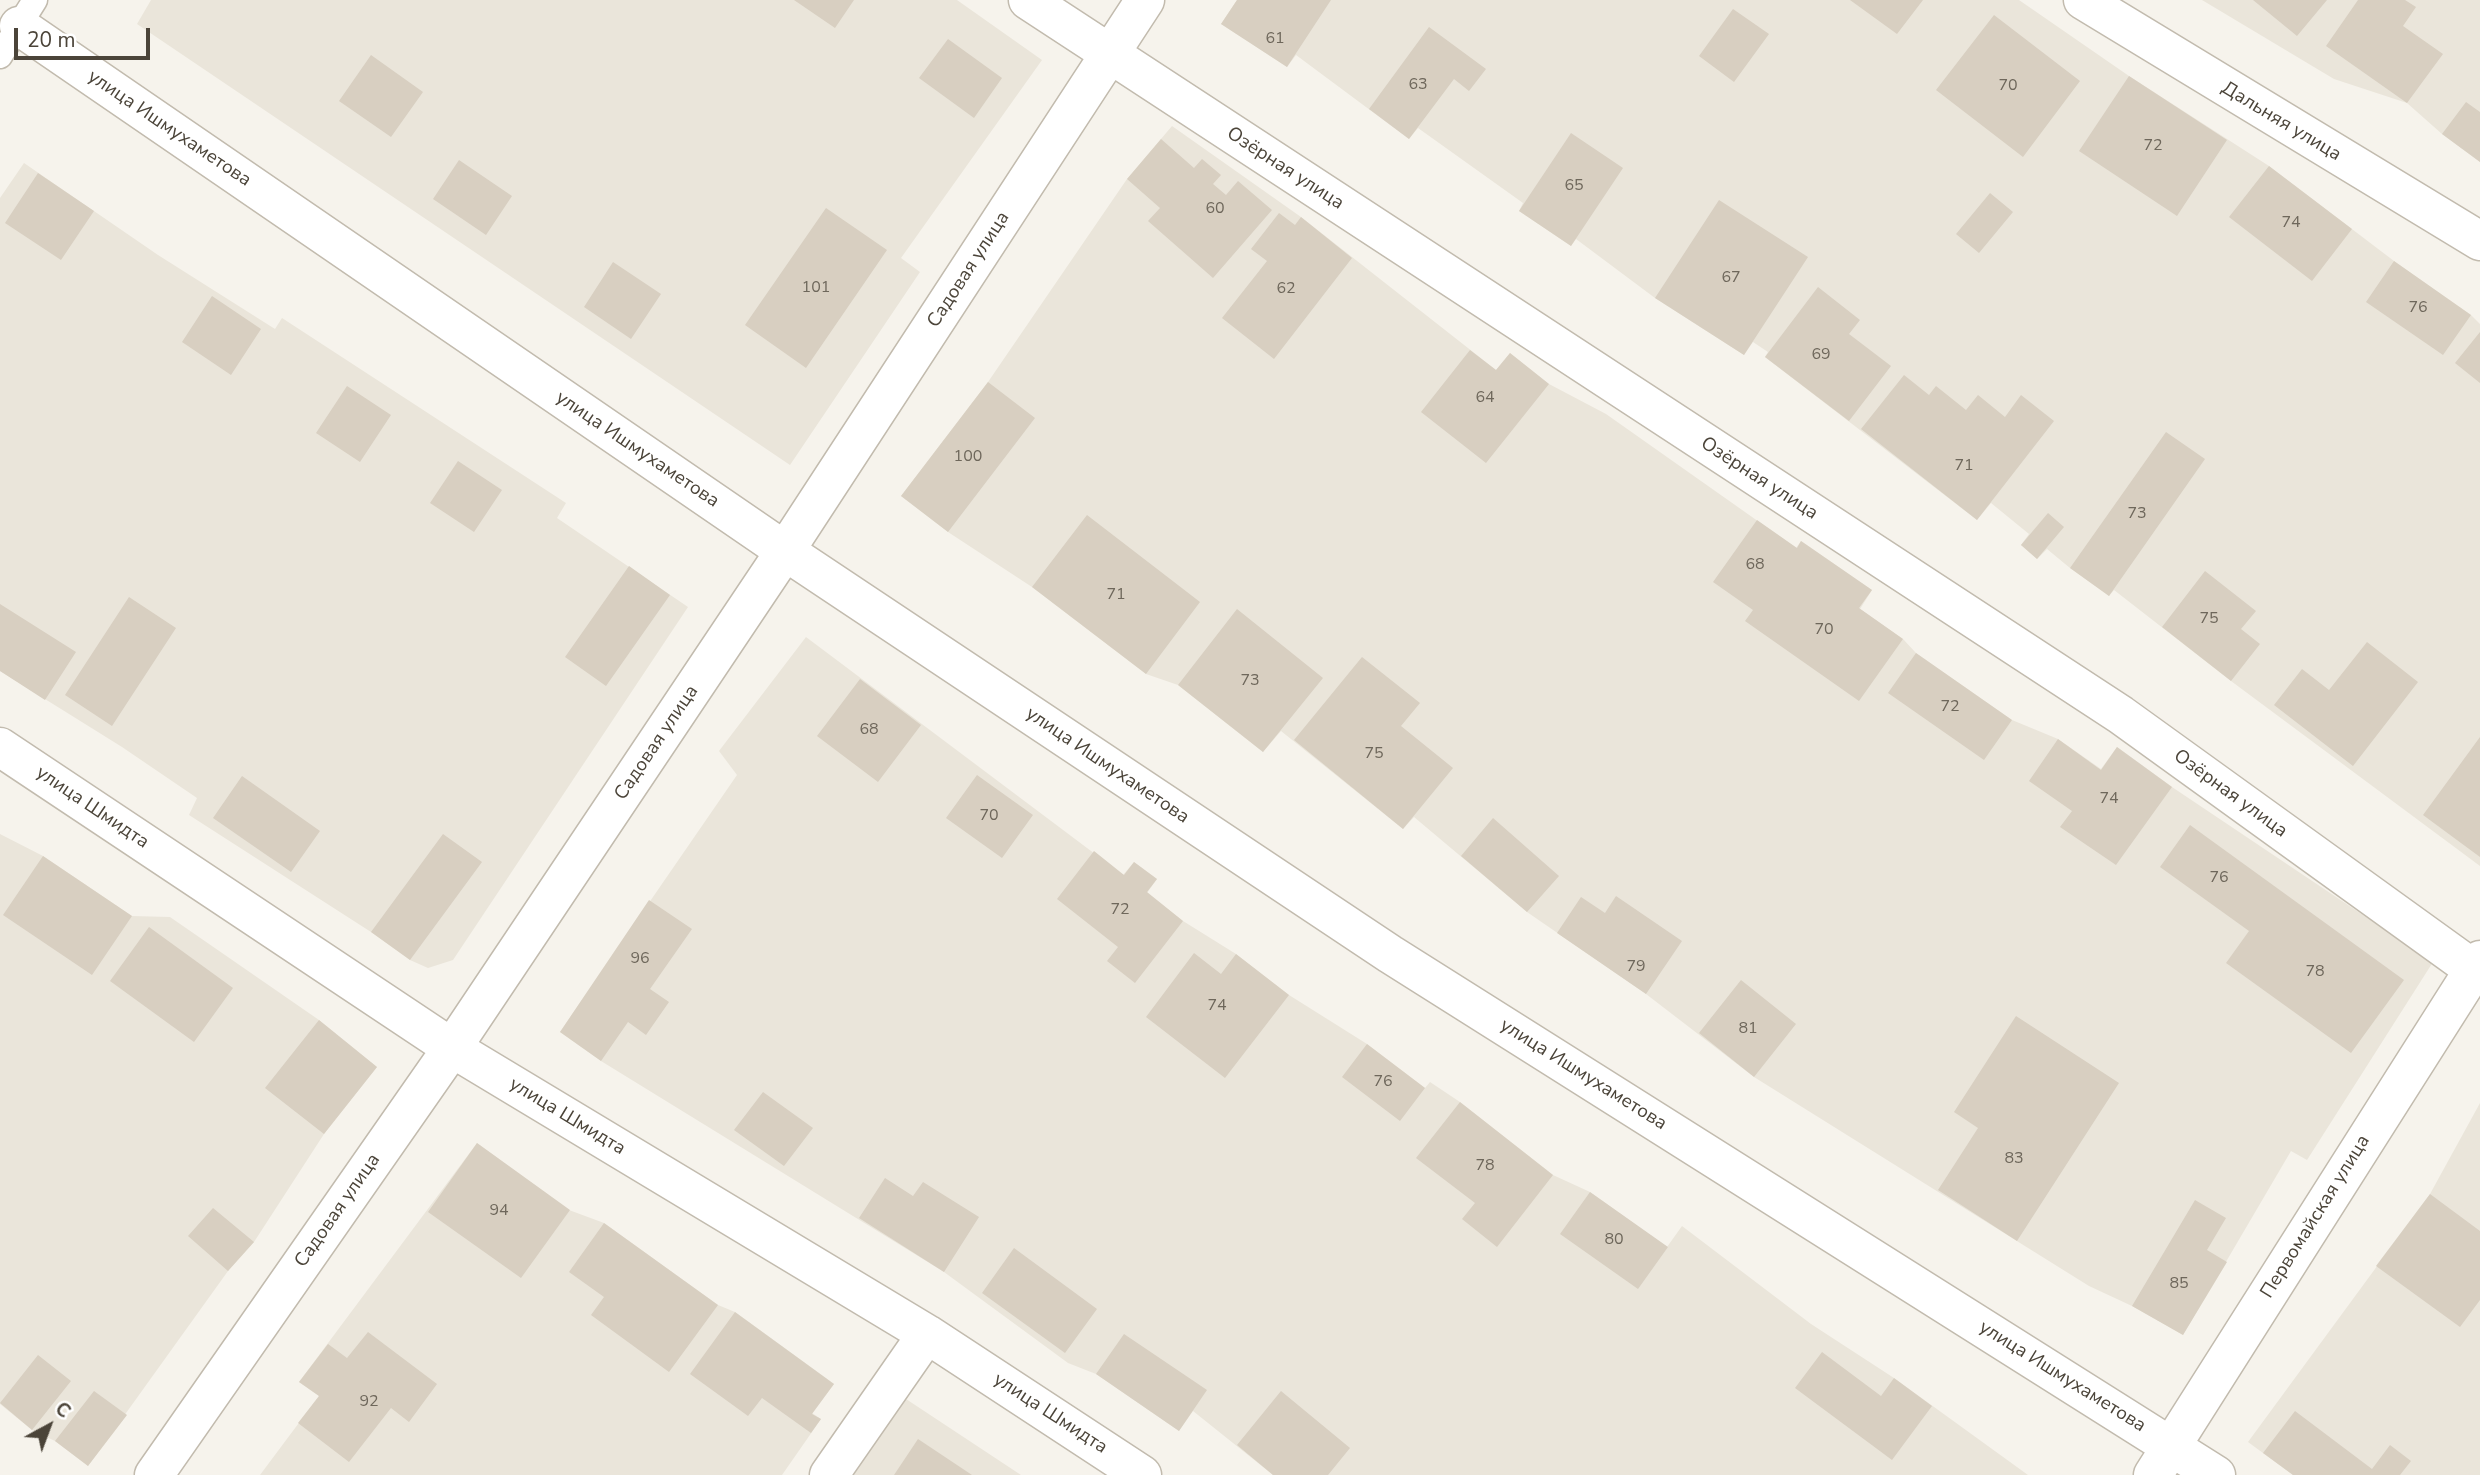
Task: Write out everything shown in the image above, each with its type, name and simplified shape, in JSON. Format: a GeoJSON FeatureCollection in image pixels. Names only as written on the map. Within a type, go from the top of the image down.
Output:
{"type":"FeatureCollection","features":[{"type":"Feature","properties":{"kind":"street","name":"Озёрная улица"},"geometry":{"type":"LineString","coordinates":[[1028,0],[2121,715],[2478,968]]}},
{"type":"Feature","properties":{"kind":"street","name":"Садовая улица"},"geometry":{"type":"LineString","coordinates":[[154,1475],[452,1048],[785,551],[1145,0]]}},
{"type":"Feature","properties":{"kind":"street","name":"Дальняя улица"},"geometry":{"type":"LineString","coordinates":[[2083,0],[2480,241]]}},
{"type":"Feature","properties":{"kind":"street","name":"улица Ишмухаметова"},"geometry":{"type":"LineString","coordinates":[[18,28],[785,551],[1390,954],[2162,1460],[2216,1475]]}},
{"type":"Feature","properties":{"kind":"street","name":"улица Шмидта"},"geometry":{"type":"LineString","coordinates":[[0,747],[452,1048],[927,1334],[1142,1475]]}},
{"type":"Feature","properties":{"kind":"street","name":"Первомайская улица"},"geometry":{"type":"LineString","coordinates":[[2162,1460],[2478,968]]}},
{"type":"Feature","properties":{"kind":"street"},"geometry":{"type":"LineString","coordinates":[[829,1475],[927,1334]]}},
{"type":"Feature","properties":{"kind":"shaded area"},"geometry":{"type":"Polygon","coordinates":[[[151,0],[957,0],[1042,60],[901,258],[920,272],[790,465],[137,24],[151,0]]]}},
{"type":"Feature","properties":{"kind":"shaded area"},"geometry":{"type":"Polygon","coordinates":[[[1237,0],[2019,0],[2129,76],[2269,166],[2480,324],[2480,866],[2231,681],[2114,590],[2109,596],[2047,549],[2037,559],[2021,545],[2029,534],[1991,503],[1977,520],[1765,357],[1768,352],[1753,342],[1744,355],[1655,298],[1576,239],[1571,246],[1519,211],[1523,203],[1418,128],[1409,139],[1296,55],[1287,67],[1221,24],[1237,0]]]}},
{"type":"Feature","properties":{"kind":"shaded area"},"geometry":{"type":"Polygon","coordinates":[[[2202,0],[2480,0],[2480,162],[2442,134],[2407,103],[2334,79],[2202,0]]]}},
{"type":"Feature","properties":{"kind":"shaded area"},"geometry":{"type":"Polygon","coordinates":[[[1172,126],[1301,217],[1496,370],[1510,353],[1549,384],[1606,414],[1796,548],[1801,541],[1872,590],[1860,609],[1903,639],[1916,653],[2012,720],[2058,739],[2101,769],[2117,747],[2172,787],[2433,962],[2307,1160],[2291,1151],[2183,1335],[2132,1306],[2089,1286],[1754,1077],[1646,994],[1527,912],[1414,817],[1403,829],[1281,731],[1263,752],[1178,685],[1146,674],[1032,587],[948,532],[901,496],[988,382],[1127,179],[1172,126]]]}},
{"type":"Feature","properties":{"kind":"shaded area"},"geometry":{"type":"Polygon","coordinates":[[[24,163],[158,255],[275,329],[282,318],[566,503],[557,518],[688,607],[453,960],[428,968],[410,960],[189,815],[197,798],[122,747],[0,671],[0,198],[24,163]]]}},
{"type":"Feature","properties":{"kind":"shaded area"},"geometry":{"type":"Polygon","coordinates":[[[806,637],[1123,875],[1134,862],[1157,879],[1147,893],[1183,921],[1236,954],[1289,995],[1367,1044],[1425,1088],[1430,1082],[1460,1102],[1553,1175],[1590,1192],[1667,1247],[1682,1226],[1811,1324],[1894,1378],[2028,1475],[1273,1475],[1193,1411],[1179,1431],[1096,1374],[1068,1363],[944,1272],[601,1061],[560,1032],[737,775],[719,751],[806,637]]]}},
{"type":"Feature","properties":{"kind":"shaded area"},"geometry":{"type":"Polygon","coordinates":[[[0,834],[43,856],[132,916],[170,917],[319,1020],[377,1067],[324,1134],[254,1242],[228,1271],[88,1466],[55,1441],[32,1430],[0,1404],[0,834]]]}},
{"type":"Feature","properties":{"kind":"shaded area"},"geometry":{"type":"Polygon","coordinates":[[[2480,1103],[2480,1475],[2293,1475],[2248,1442],[2430,1194],[2480,1103]]]}},
{"type":"Feature","properties":{"kind":"shaded area"},"geometry":{"type":"Polygon","coordinates":[[[477,1143],[569,1210],[604,1223],[718,1305],[735,1312],[834,1384],[812,1413],[821,1419],[782,1475],[260,1475],[319,1396],[299,1382],[477,1143]]]}},
{"type":"Feature","properties":{"kind":"shaded area"},"geometry":{"type":"Polygon","coordinates":[[[906,1399],[1021,1475],[853,1475],[906,1399]]]}},
{"type":"Feature","properties":{"kind":"building"},"geometry":{"type":"Polygon","coordinates":[[[794,0],[854,0],[835,28],[794,0]]]}},
{"type":"Feature","properties":{"kind":"building"},"geometry":{"type":"Polygon","coordinates":[[[1237,0],[1331,0],[1287,67],[1221,24],[1237,0]]]}},
{"type":"Feature","properties":{"kind":"building"},"geometry":{"type":"Polygon","coordinates":[[[1850,0],[1923,0],[1897,34],[1850,0]]]}},
{"type":"Feature","properties":{"kind":"building"},"geometry":{"type":"Polygon","coordinates":[[[2253,0],[2327,0],[2297,36],[2253,0]]]}},
{"type":"Feature","properties":{"kind":"building"},"geometry":{"type":"Polygon","coordinates":[[[2358,0],[2405,0],[2416,7],[2403,26],[2443,54],[2407,103],[2326,46],[2358,0]]]}},
{"type":"Feature","properties":{"kind":"building"},"geometry":{"type":"Polygon","coordinates":[[[1733,9],[1769,34],[1734,82],[1699,56],[1733,9]]]}},
{"type":"Feature","properties":{"kind":"building"},"geometry":{"type":"Polygon","coordinates":[[[1994,15],[2080,81],[2023,157],[1936,90],[1994,15]]]}},
{"type":"Feature","properties":{"kind":"building"},"geometry":{"type":"Polygon","coordinates":[[[1429,27],[1486,69],[1469,91],[1454,79],[1409,139],[1369,109],[1429,27]]]}},
{"type":"Feature","properties":{"kind":"building"},"geometry":{"type":"Polygon","coordinates":[[[948,39],[1002,78],[974,118],[919,78],[948,39]]]}},
{"type":"Feature","properties":{"kind":"building"},"geometry":{"type":"Polygon","coordinates":[[[371,55],[423,92],[391,137],[339,101],[371,55]]]}},
{"type":"Feature","properties":{"kind":"building"},"geometry":{"type":"Polygon","coordinates":[[[2129,76],[2227,140],[2177,216],[2079,151],[2129,76]]]}},
{"type":"Feature","properties":{"kind":"building"},"geometry":{"type":"Polygon","coordinates":[[[2466,102],[2480,112],[2480,162],[2442,134],[2466,102]]]}},
{"type":"Feature","properties":{"kind":"building"},"geometry":{"type":"Polygon","coordinates":[[[1571,133],[1623,168],[1571,246],[1519,211],[1571,133]]]}},
{"type":"Feature","properties":{"kind":"building"},"geometry":{"type":"Polygon","coordinates":[[[1161,139],[1194,168],[1202,159],[1221,175],[1213,184],[1226,195],[1238,181],[1272,210],[1213,278],[1148,221],[1160,208],[1127,179],[1161,139]]]}},
{"type":"Feature","properties":{"kind":"building"},"geometry":{"type":"Polygon","coordinates":[[[459,160],[512,196],[486,235],[433,199],[459,160]]]}},
{"type":"Feature","properties":{"kind":"building"},"geometry":{"type":"Polygon","coordinates":[[[2269,166],[2352,229],[2312,281],[2229,217],[2269,166]]]}},
{"type":"Feature","properties":{"kind":"building"},"geometry":{"type":"Polygon","coordinates":[[[38,173],[94,211],[61,260],[5,223],[38,173]]]}},
{"type":"Feature","properties":{"kind":"building"},"geometry":{"type":"Polygon","coordinates":[[[1990,193],[2013,212],[1979,253],[1956,234],[1990,193]]]}},
{"type":"Feature","properties":{"kind":"building"},"geometry":{"type":"Polygon","coordinates":[[[1719,200],[1808,257],[1744,355],[1655,298],[1719,200]]]}},
{"type":"Feature","properties":{"kind":"building"},"geometry":{"type":"Polygon","coordinates":[[[826,208],[887,250],[806,368],[745,325],[826,208]]]}},
{"type":"Feature","properties":{"kind":"building"},"geometry":{"type":"Polygon","coordinates":[[[1279,213],[1295,225],[1301,217],[1352,258],[1274,359],[1222,318],[1267,261],[1251,249],[1279,213]]]}},
{"type":"Feature","properties":{"kind":"building"},"geometry":{"type":"Polygon","coordinates":[[[2394,261],[2471,315],[2443,355],[2366,302],[2394,261]]]}},
{"type":"Feature","properties":{"kind":"building"},"geometry":{"type":"Polygon","coordinates":[[[613,262],[661,294],[631,339],[584,307],[613,262]]]}},
{"type":"Feature","properties":{"kind":"building"},"geometry":{"type":"Polygon","coordinates":[[[1818,287],[1860,320],[1849,334],[1891,366],[1849,421],[1765,357],[1818,287]]]}},
{"type":"Feature","properties":{"kind":"building"},"geometry":{"type":"Polygon","coordinates":[[[212,296],[261,329],[231,375],[182,342],[212,296]]]}},
{"type":"Feature","properties":{"kind":"building"},"geometry":{"type":"Polygon","coordinates":[[[2480,332],[2480,383],[2455,363],[2480,332]]]}},
{"type":"Feature","properties":{"kind":"building"},"geometry":{"type":"Polygon","coordinates":[[[1470,350],[1496,370],[1510,353],[1549,384],[1486,463],[1421,412],[1470,350]]]}},
{"type":"Feature","properties":{"kind":"building"},"geometry":{"type":"Polygon","coordinates":[[[1904,375],[1929,395],[1936,386],[1966,410],[1978,395],[2005,417],[2021,395],[2054,421],[1977,520],[1861,429],[1904,375]]]}},
{"type":"Feature","properties":{"kind":"building"},"geometry":{"type":"Polygon","coordinates":[[[988,382],[1035,418],[948,532],[901,496],[988,382]]]}},
{"type":"Feature","properties":{"kind":"building"},"geometry":{"type":"Polygon","coordinates":[[[347,386],[391,415],[360,462],[316,433],[347,386]]]}},
{"type":"Feature","properties":{"kind":"building"},"geometry":{"type":"Polygon","coordinates":[[[2166,432],[2205,459],[2109,596],[2070,568],[2166,432]]]}},
{"type":"Feature","properties":{"kind":"building"},"geometry":{"type":"Polygon","coordinates":[[[458,461],[502,490],[474,532],[430,503],[458,461]]]}},
{"type":"Feature","properties":{"kind":"building"},"geometry":{"type":"Polygon","coordinates":[[[2048,513],[2064,527],[2037,559],[2021,545],[2048,513]]]}},
{"type":"Feature","properties":{"kind":"building"},"geometry":{"type":"Polygon","coordinates":[[[1087,515],[1200,602],[1146,674],[1032,587],[1087,515]]]}},
{"type":"Feature","properties":{"kind":"building"},"geometry":{"type":"Polygon","coordinates":[[[1757,520],[1797,548],[1801,541],[1872,590],[1859,608],[1903,639],[1859,701],[1745,621],[1753,610],[1713,582],[1757,520]]]}},
{"type":"Feature","properties":{"kind":"building"},"geometry":{"type":"Polygon","coordinates":[[[629,566],[670,595],[606,686],[565,657],[629,566]]]}},
{"type":"Feature","properties":{"kind":"building"},"geometry":{"type":"Polygon","coordinates":[[[2205,571],[2256,611],[2241,629],[2260,644],[2231,681],[2162,627],[2205,571]]]}},
{"type":"Feature","properties":{"kind":"building"},"geometry":{"type":"Polygon","coordinates":[[[129,597],[176,628],[112,726],[65,695],[129,597]]]}},
{"type":"Feature","properties":{"kind":"building"},"geometry":{"type":"Polygon","coordinates":[[[0,604],[76,652],[45,700],[0,671],[0,604]]]}},
{"type":"Feature","properties":{"kind":"building"},"geometry":{"type":"Polygon","coordinates":[[[1237,609],[1323,678],[1263,752],[1178,685],[1237,609]]]}},
{"type":"Feature","properties":{"kind":"building"},"geometry":{"type":"Polygon","coordinates":[[[2367,642],[2418,682],[2353,766],[2274,705],[2302,669],[2329,690],[2367,642]]]}},
{"type":"Feature","properties":{"kind":"building"},"geometry":{"type":"Polygon","coordinates":[[[1916,653],[2012,720],[1984,760],[1888,693],[1916,653]]]}},
{"type":"Feature","properties":{"kind":"building"},"geometry":{"type":"Polygon","coordinates":[[[1362,657],[1420,703],[1401,726],[1453,768],[1403,829],[1294,740],[1362,657]]]}},
{"type":"Feature","properties":{"kind":"building"},"geometry":{"type":"Polygon","coordinates":[[[860,679],[921,725],[878,782],[817,736],[860,679]]]}},
{"type":"Feature","properties":{"kind":"building"},"geometry":{"type":"Polygon","coordinates":[[[2480,737],[2480,857],[2423,815],[2480,737]]]}},
{"type":"Feature","properties":{"kind":"building"},"geometry":{"type":"Polygon","coordinates":[[[2058,739],[2101,770],[2117,747],[2172,787],[2116,865],[2060,827],[2072,811],[2029,781],[2058,739]]]}},
{"type":"Feature","properties":{"kind":"building"},"geometry":{"type":"Polygon","coordinates":[[[977,775],[1033,815],[1002,858],[946,818],[977,775]]]}},
{"type":"Feature","properties":{"kind":"building"},"geometry":{"type":"Polygon","coordinates":[[[242,776],[320,831],[291,872],[213,818],[242,776]]]}},
{"type":"Feature","properties":{"kind":"building"},"geometry":{"type":"Polygon","coordinates":[[[1493,818],[1559,876],[1527,912],[1461,856],[1493,818]]]}},
{"type":"Feature","properties":{"kind":"building"},"geometry":{"type":"Polygon","coordinates":[[[2190,825],[2404,980],[2351,1053],[2226,963],[2249,931],[2160,867],[2190,825]]]}},
{"type":"Feature","properties":{"kind":"building"},"geometry":{"type":"Polygon","coordinates":[[[443,834],[482,862],[410,960],[371,932],[443,834]]]}},
{"type":"Feature","properties":{"kind":"building"},"geometry":{"type":"Polygon","coordinates":[[[1094,851],[1124,875],[1134,862],[1157,879],[1147,892],[1183,921],[1135,983],[1107,961],[1118,947],[1057,899],[1094,851]]]}},
{"type":"Feature","properties":{"kind":"building"},"geometry":{"type":"Polygon","coordinates":[[[43,856],[132,916],[92,975],[3,915],[43,856]]]}},
{"type":"Feature","properties":{"kind":"building"},"geometry":{"type":"Polygon","coordinates":[[[1616,896],[1682,941],[1646,994],[1557,933],[1581,897],[1605,913],[1616,896]]]}},
{"type":"Feature","properties":{"kind":"building"},"geometry":{"type":"Polygon","coordinates":[[[649,900],[692,929],[650,989],[669,1002],[646,1035],[628,1022],[601,1061],[560,1032],[649,900]]]}},
{"type":"Feature","properties":{"kind":"building"},"geometry":{"type":"Polygon","coordinates":[[[149,927],[233,988],[194,1042],[110,981],[149,927]]]}},
{"type":"Feature","properties":{"kind":"building"},"geometry":{"type":"Polygon","coordinates":[[[1194,953],[1221,974],[1236,954],[1289,995],[1225,1078],[1146,1017],[1194,953]]]}},
{"type":"Feature","properties":{"kind":"building"},"geometry":{"type":"Polygon","coordinates":[[[1741,980],[1796,1024],[1754,1077],[1699,1033],[1741,980]]]}},
{"type":"Feature","properties":{"kind":"building"},"geometry":{"type":"Polygon","coordinates":[[[2016,1016],[2119,1083],[2017,1241],[1938,1190],[1978,1128],[1954,1112],[2016,1016]]]}},
{"type":"Feature","properties":{"kind":"building"},"geometry":{"type":"Polygon","coordinates":[[[319,1020],[377,1067],[324,1134],[265,1088],[319,1020]]]}},
{"type":"Feature","properties":{"kind":"building"},"geometry":{"type":"Polygon","coordinates":[[[1367,1044],[1425,1088],[1400,1121],[1342,1077],[1367,1044]]]}},
{"type":"Feature","properties":{"kind":"building"},"geometry":{"type":"Polygon","coordinates":[[[763,1092],[813,1128],[784,1166],[734,1130],[763,1092]]]}},
{"type":"Feature","properties":{"kind":"building"},"geometry":{"type":"Polygon","coordinates":[[[1460,1102],[1553,1175],[1497,1247],[1462,1219],[1475,1203],[1416,1158],[1460,1102]]]}},
{"type":"Feature","properties":{"kind":"building"},"geometry":{"type":"Polygon","coordinates":[[[477,1143],[570,1210],[521,1278],[428,1212],[477,1143]]]}},
{"type":"Feature","properties":{"kind":"building"},"geometry":{"type":"Polygon","coordinates":[[[885,1178],[913,1196],[923,1182],[979,1217],[944,1272],[859,1218],[885,1178]]]}},
{"type":"Feature","properties":{"kind":"building"},"geometry":{"type":"Polygon","coordinates":[[[1590,1192],[1668,1247],[1638,1289],[1560,1234],[1590,1192]]]}},
{"type":"Feature","properties":{"kind":"building"},"geometry":{"type":"Polygon","coordinates":[[[2430,1194],[2480,1231],[2480,1300],[2460,1327],[2376,1266],[2430,1194]]]}},
{"type":"Feature","properties":{"kind":"building"},"geometry":{"type":"Polygon","coordinates":[[[2195,1200],[2226,1218],[2207,1250],[2227,1262],[2183,1335],[2132,1306],[2195,1200]]]}},
{"type":"Feature","properties":{"kind":"building"},"geometry":{"type":"Polygon","coordinates":[[[213,1208],[254,1242],[228,1271],[188,1236],[213,1208]]]}},
{"type":"Feature","properties":{"kind":"building"},"geometry":{"type":"Polygon","coordinates":[[[604,1223],[718,1305],[669,1372],[591,1315],[604,1297],[569,1272],[604,1223]]]}},
{"type":"Feature","properties":{"kind":"building"},"geometry":{"type":"Polygon","coordinates":[[[1014,1248],[1097,1309],[1065,1353],[982,1293],[1014,1248]]]}},
{"type":"Feature","properties":{"kind":"building"},"geometry":{"type":"Polygon","coordinates":[[[735,1312],[834,1384],[812,1414],[821,1419],[811,1433],[762,1398],[748,1416],[690,1374],[735,1312]]]}},
{"type":"Feature","properties":{"kind":"building"},"geometry":{"type":"Polygon","coordinates":[[[368,1332],[437,1384],[409,1422],[391,1408],[349,1462],[298,1423],[319,1396],[299,1382],[328,1344],[347,1358],[368,1332]]]}},
{"type":"Feature","properties":{"kind":"building"},"geometry":{"type":"Polygon","coordinates":[[[1124,1334],[1207,1390],[1179,1431],[1096,1374],[1124,1334]]]}},
{"type":"Feature","properties":{"kind":"building"},"geometry":{"type":"Polygon","coordinates":[[[1822,1352],[1881,1396],[1894,1378],[1932,1406],[1892,1460],[1795,1388],[1822,1352]]]}},
{"type":"Feature","properties":{"kind":"building"},"geometry":{"type":"Polygon","coordinates":[[[38,1355],[71,1381],[32,1430],[0,1403],[38,1355]]]}},
{"type":"Feature","properties":{"kind":"building"},"geometry":{"type":"Polygon","coordinates":[[[94,1391],[127,1415],[88,1466],[55,1441],[94,1391]]]}},
{"type":"Feature","properties":{"kind":"building"},"geometry":{"type":"Polygon","coordinates":[[[1281,1391],[1350,1448],[1328,1475],[1273,1475],[1237,1445],[1281,1391]]]}},
{"type":"Feature","properties":{"kind":"building"},"geometry":{"type":"Polygon","coordinates":[[[2295,1411],[2372,1469],[2390,1445],[2411,1461],[2400,1475],[2293,1475],[2263,1453],[2295,1411]]]}},
{"type":"Feature","properties":{"kind":"building"},"geometry":{"type":"Polygon","coordinates":[[[918,1439],[972,1475],[894,1475],[918,1439]]]}}]}
